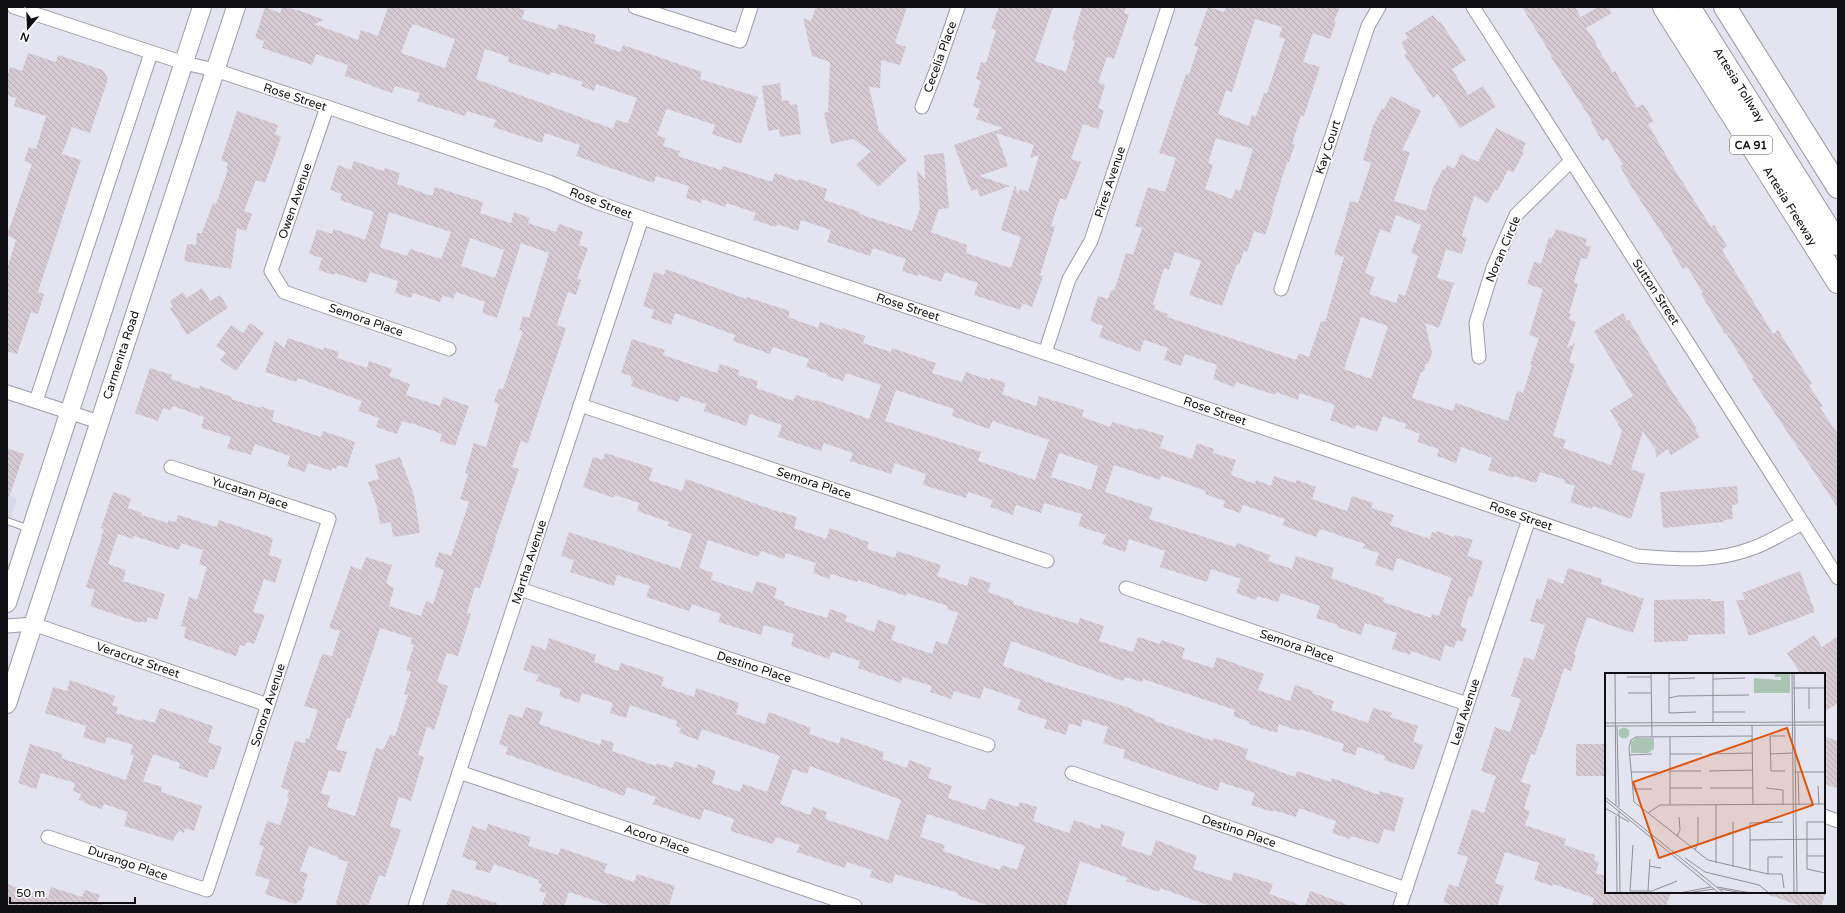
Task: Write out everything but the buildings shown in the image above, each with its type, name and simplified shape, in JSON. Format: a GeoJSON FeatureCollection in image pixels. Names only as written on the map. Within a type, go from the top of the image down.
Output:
{"type":"FeatureCollection","features":[{"type":"Feature","properties":{"kind":"highway","name":"Artesia Freeway"},"geometry":{"type":"LineString","coordinates":[[1664,7],[1838,282]]}},
{"type":"Feature","properties":{"kind":"highway","name":"Artesia Tollway"},"geometry":{"type":"LineString","coordinates":[[1689,7],[1838,244]]}},
{"type":"Feature","properties":{"kind":"highway","name":"Artesia Tollway"},"geometry":{"type":"LineString","coordinates":[[1703,7],[1838,222]]}},
{"type":"Feature","properties":{"kind":"highway"},"geometry":{"type":"LineString","coordinates":[[1725,7],[1838,187]]}},
{"type":"Feature","properties":{"kind":"main road"},"geometry":{"type":"LineString","coordinates":[[7,602],[202,7]]}},
{"type":"Feature","properties":{"kind":"main road","name":"Carmenita Road"},"geometry":{"type":"LineString","coordinates":[[7,704],[236,7]]}},
{"type":"Feature","properties":{"kind":"street","name":"Rose Street"},"geometry":{"type":"LineString","coordinates":[[14,7],[184,63],[215,70],[549,182],[596,202],[642,218],[1045,353],[1637,556],[1674,559],[1709,559],[1753,548],[1802,523]]}},
{"type":"Feature","properties":{"kind":"street"},"geometry":{"type":"LineString","coordinates":[[635,7],[740,41],[752,7]]}},
{"type":"Feature","properties":{"kind":"street","name":"Cecelia Place"},"geometry":{"type":"LineString","coordinates":[[922,107],[958,7]]}},
{"type":"Feature","properties":{"kind":"street","name":"Pires Avenue"},"geometry":{"type":"LineString","coordinates":[[1045,353],[1069,279],[1091,240],[1168,7]]}},
{"type":"Feature","properties":{"kind":"street","name":"Kay Court"},"geometry":{"type":"LineString","coordinates":[[1281,289],[1368,26],[1379,7]]}},
{"type":"Feature","properties":{"kind":"street","name":"Sutton Street"},"geometry":{"type":"LineString","coordinates":[[1473,7],[1838,578]]}},
{"type":"Feature","properties":{"kind":"street"},"geometry":{"type":"LineString","coordinates":[[36,402],[151,52]]}},
{"type":"Feature","properties":{"kind":"street","name":"Owen Avenue"},"geometry":{"type":"LineString","coordinates":[[284,292],[271,271],[327,107]]}},
{"type":"Feature","properties":{"kind":"street","name":"Noran Circle"},"geometry":{"type":"LineString","coordinates":[[1479,357],[1476,323],[1493,268],[1516,214],[1571,161]]}},
{"type":"Feature","properties":{"kind":"street","name":"Martha Avenue"},"geometry":{"type":"LineString","coordinates":[[415,906],[642,218]]}},
{"type":"Feature","properties":{"kind":"street","name":"Semora Place"},"geometry":{"type":"LineString","coordinates":[[284,292],[449,349]]}},
{"type":"Feature","properties":{"kind":"street"},"geometry":{"type":"LineString","coordinates":[[7,392],[99,422]]}},
{"type":"Feature","properties":{"kind":"street","name":"Semora Place"},"geometry":{"type":"LineString","coordinates":[[580,405],[1047,561]]}},
{"type":"Feature","properties":{"kind":"street","name":"Yucatan Place"},"geometry":{"type":"LineString","coordinates":[[171,467],[329,519]]}},
{"type":"Feature","properties":{"kind":"street","name":"Leal Avenue"},"geometry":{"type":"LineString","coordinates":[[1400,906],[1529,518]]}},
{"type":"Feature","properties":{"kind":"street","name":"Sonora Avenue"},"geometry":{"type":"LineString","coordinates":[[207,890],[329,519]]}},
{"type":"Feature","properties":{"kind":"street","name":"Semora Place"},"geometry":{"type":"LineString","coordinates":[[1126,588],[1467,704]]}},
{"type":"Feature","properties":{"kind":"street","name":"Destino Place"},"geometry":{"type":"LineString","coordinates":[[520,589],[988,745]]}},
{"type":"Feature","properties":{"kind":"street","name":"Veracruz Street"},"geometry":{"type":"LineString","coordinates":[[7,626],[33,624],[268,704]]}},
{"type":"Feature","properties":{"kind":"street","name":"Acoro Place"},"geometry":{"type":"LineString","coordinates":[[459,772],[855,906]]}},
{"type":"Feature","properties":{"kind":"street","name":"Destino Place"},"geometry":{"type":"LineString","coordinates":[[1072,773],[1406,889]]}},
{"type":"Feature","properties":{"kind":"street"},"geometry":{"type":"LineString","coordinates":[[1825,816],[1838,821]]}},
{"type":"Feature","properties":{"kind":"street","name":"Durango Place"},"geometry":{"type":"LineString","coordinates":[[48,837],[207,890]]}},
{"type":"Feature","properties":{"kind":"lane"},"geometry":{"type":"LineString","coordinates":[[7,521],[31,529]]}},
{"type":"Feature","properties":{"kind":"shaded area"},"geometry":{"type":"Polygon","coordinates":[[[7,495],[17,499],[7,528],[7,495]]]}}]}
